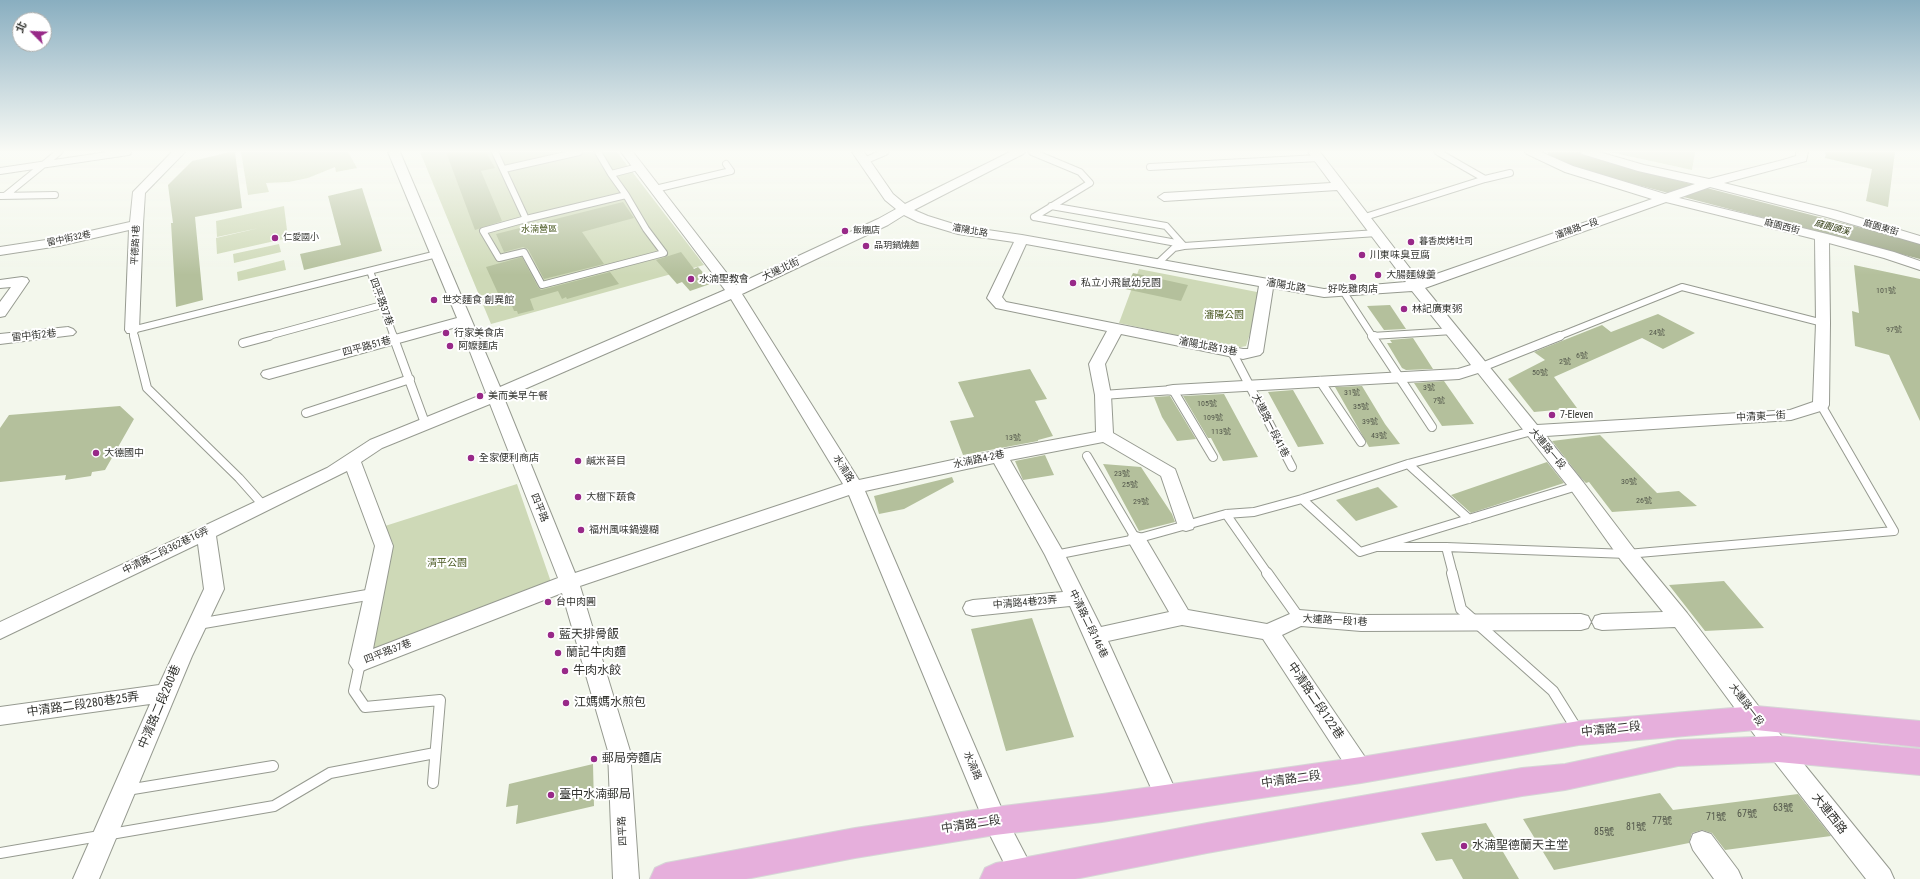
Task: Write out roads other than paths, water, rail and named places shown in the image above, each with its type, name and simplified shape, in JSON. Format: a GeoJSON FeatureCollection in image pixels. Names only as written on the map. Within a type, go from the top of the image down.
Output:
{"type":"FeatureCollection","features":[{"type":"Feature","properties":{"kind":"main road","name":"中清路二段"},"geometry":{"type":"LineString","coordinates":[[666,879],[855,842],[1362,770],[1579,733],[1756,718],[1920,734]]}},
{"type":"Feature","properties":{"kind":"main road"},"geometry":{"type":"LineString","coordinates":[[1015,877],[1207,838],[1514,784],[1565,777],[1678,753],[1778,749],[1920,762]]}},
{"type":"Feature","properties":{"kind":"street","name":"平德路1巷"},"geometry":{"type":"LineString","coordinates":[[132,330],[136,224],[139,193]]}},
{"type":"Feature","properties":{"kind":"street","name":"四平路"},"geometry":{"type":"LineString","coordinates":[[411,193],[465,320],[569,582],[619,751],[626,879]]}},
{"type":"Feature","properties":{"kind":"street","name":"水湳路"},"geometry":{"type":"LineString","coordinates":[[658,193],[734,292],[854,487],[995,821],[1015,877]]}},
{"type":"Feature","properties":{"kind":"street","name":"瀋陽北路"},"geometry":{"type":"LineString","coordinates":[[886,193],[904,210],[923,219],[958,230],[1022,239],[1324,293],[1416,286]]}},
{"type":"Feature","properties":{"kind":"street","name":"大連北街"},"geometry":{"type":"LineString","coordinates":[[494,396],[734,292],[884,222],[938,193]]}},
{"type":"Feature","properties":{"kind":"street"},"geometry":{"type":"LineString","coordinates":[[1164,197],[1228,193]]}},
{"type":"Feature","properties":{"kind":"street","name":"大連路一段"},"geometry":{"type":"LineString","coordinates":[[1346,193],[1416,286],[1577,486],[1627,554],[1680,619],[1778,749]]}},
{"type":"Feature","properties":{"kind":"street","name":"麻園西街"},"geometry":{"type":"LineString","coordinates":[[1655,193],[1889,255],[1920,266]]}},
{"type":"Feature","properties":{"kind":"street","name":"瀋陽路一段"},"geometry":{"type":"LineString","coordinates":[[1416,286],[1680,193]]}},
{"type":"Feature","properties":{"kind":"street","name":"麻園東街"},"geometry":{"type":"LineString","coordinates":[[1749,193],[1832,214],[1920,240]]}},
{"type":"Feature","properties":{"kind":"street","name":"雷中街32巷"},"geometry":{"type":"LineString","coordinates":[[0,251],[59,242],[136,224]]}},
{"type":"Feature","properties":{"kind":"street"},"geometry":{"type":"LineString","coordinates":[[1821,404],[1823,323],[1822,237]]}},
{"type":"Feature","properties":{"kind":"street","name":"瀋陽北路13巷"},"geometry":{"type":"LineString","coordinates":[[1022,239],[994,298],[1001,305],[1232,352],[1244,354],[1255,352],[1267,282]]}},
{"type":"Feature","properties":{"kind":"street"},"geometry":{"type":"LineString","coordinates":[[0,284],[22,280],[0,313]]}},
{"type":"Feature","properties":{"kind":"street","name":"四平路51巷"},"geometry":{"type":"LineString","coordinates":[[269,374],[465,320]]}},
{"type":"Feature","properties":{"kind":"street"},"geometry":{"type":"LineString","coordinates":[[1116,328],[1097,364],[1103,395],[1105,436],[1169,473],[1186,524]]}},
{"type":"Feature","properties":{"kind":"street","name":"雷中街2巷"},"geometry":{"type":"LineString","coordinates":[[0,339],[68,332]]}},
{"type":"Feature","properties":{"kind":"street","name":"大連路一段41巷"},"geometry":{"type":"LineString","coordinates":[[1173,390],[1459,374],[1482,367]]}},
{"type":"Feature","properties":{"kind":"street"},"geometry":{"type":"LineString","coordinates":[[351,459],[376,444],[494,396]]}},
{"type":"Feature","properties":{"kind":"street","name":"中清東一街"},"geometry":{"type":"LineString","coordinates":[[1532,431],[1791,415],[1821,404]]}},
{"type":"Feature","properties":{"kind":"street","name":"水湳路4-2巷"},"geometry":{"type":"LineString","coordinates":[[569,582],[854,487],[999,456],[1105,436]]}},
{"type":"Feature","properties":{"kind":"street","name":"中清路二段146巷"},"geometry":{"type":"LineString","coordinates":[[999,456],[1055,555],[1095,636],[1167,798]]}},
{"type":"Feature","properties":{"kind":"street","name":"中清路二段362巷16弄"},"geometry":{"type":"LineString","coordinates":[[0,631],[333,472],[351,459]]}},
{"type":"Feature","properties":{"kind":"street","name":"四平路37巷"},"geometry":{"type":"LineString","coordinates":[[351,459],[384,546],[360,663]]}},
{"type":"Feature","properties":{"kind":"street","name":"中清路二段280巷"},"geometry":{"type":"LineString","coordinates":[[86,879],[166,693],[214,589],[206,532]]}},
{"type":"Feature","properties":{"kind":"street"},"geometry":{"type":"LineString","coordinates":[[1136,539],[1182,617]]}},
{"type":"Feature","properties":{"kind":"street","name":"四平路37巷"},"geometry":{"type":"LineString","coordinates":[[360,663],[569,582]]}},
{"type":"Feature","properties":{"kind":"street","name":"中清路4巷23弄"},"geometry":{"type":"LineString","coordinates":[[973,608],[1076,598]]}},
{"type":"Feature","properties":{"kind":"street"},"geometry":{"type":"LineString","coordinates":[[1095,636],[1182,617],[1269,632]]}},
{"type":"Feature","properties":{"kind":"street","name":"大連路一段1巷"},"geometry":{"type":"LineString","coordinates":[[1269,632],[1299,618],[1361,623],[1581,622]]}},
{"type":"Feature","properties":{"kind":"street"},"geometry":{"type":"LineString","coordinates":[[1602,622],[1680,619]]}},
{"type":"Feature","properties":{"kind":"street","name":"中清路二段122巷"},"geometry":{"type":"LineString","coordinates":[[1269,632],[1362,770]]}},
{"type":"Feature","properties":{"kind":"street","name":"中清路二段280巷25弄"},"geometry":{"type":"LineString","coordinates":[[0,716],[166,693]]}},
{"type":"Feature","properties":{"kind":"street","name":"大連西路"},"geometry":{"type":"LineString","coordinates":[[1778,749],[1880,879]]}},
{"type":"Feature","properties":{"kind":"street"},"geometry":{"type":"LineString","coordinates":[[1702,842],[1729,879]]}},
{"type":"Feature","properties":{"kind":"lane"},"geometry":{"type":"LineString","coordinates":[[515,193],[526,219]]}},
{"type":"Feature","properties":{"kind":"lane"},"geometry":{"type":"LineString","coordinates":[[1073,193],[1034,217],[1183,245],[1377,233]]}},
{"type":"Feature","properties":{"kind":"lane"},"geometry":{"type":"LineString","coordinates":[[1365,217],[1441,193]]}},
{"type":"Feature","properties":{"kind":"lane"},"geometry":{"type":"LineString","coordinates":[[3,195],[55,195]]}},
{"type":"Feature","properties":{"kind":"lane"},"geometry":{"type":"LineString","coordinates":[[626,195],[646,229],[664,253],[542,285],[524,252],[499,258],[483,231],[526,219],[626,195]]}},
{"type":"Feature","properties":{"kind":"lane"},"geometry":{"type":"LineString","coordinates":[[1052,206],[1166,226],[1183,245]]}},
{"type":"Feature","properties":{"kind":"lane"},"geometry":{"type":"LineString","coordinates":[[1157,264],[1174,248],[1183,245]]}},
{"type":"Feature","properties":{"kind":"lane"},"geometry":{"type":"LineString","coordinates":[[263,505],[239,478],[147,388],[132,330],[437,254]]}},
{"type":"Feature","properties":{"kind":"lane","name":"四平路37巷"},"geometry":{"type":"LineString","coordinates":[[370,271],[426,423]]}},
{"type":"Feature","properties":{"kind":"lane"},"geometry":{"type":"LineString","coordinates":[[1482,367],[1682,287],[1823,323]]}},
{"type":"Feature","properties":{"kind":"lane"},"geometry":{"type":"LineString","coordinates":[[1343,291],[1432,427]]}},
{"type":"Feature","properties":{"kind":"lane"},"geometry":{"type":"LineString","coordinates":[[243,343],[382,305]]}},
{"type":"Feature","properties":{"kind":"lane"},"geometry":{"type":"LineString","coordinates":[[1372,336],[1453,331]]}},
{"type":"Feature","properties":{"kind":"lane","name":"大連路一段41巷"},"geometry":{"type":"LineString","coordinates":[[1232,352],[1292,467]]}},
{"type":"Feature","properties":{"kind":"lane"},"geometry":{"type":"LineString","coordinates":[[306,413],[410,379]]}},
{"type":"Feature","properties":{"kind":"lane"},"geometry":{"type":"LineString","coordinates":[[1320,381],[1361,442]]}},
{"type":"Feature","properties":{"kind":"lane"},"geometry":{"type":"LineString","coordinates":[[1173,390],[1213,457]]}},
{"type":"Feature","properties":{"kind":"lane","name":"大連路一段41巷"},"geometry":{"type":"LineString","coordinates":[[1103,395],[1173,390]]}},
{"type":"Feature","properties":{"kind":"lane"},"geometry":{"type":"LineString","coordinates":[[1378,547],[1446,547],[1627,554],[1894,531],[1821,404]]}},
{"type":"Feature","properties":{"kind":"lane"},"geometry":{"type":"LineString","coordinates":[[1055,555],[1136,539],[1226,514],[1254,512],[1302,499],[1408,464],[1532,431]]}},
{"type":"Feature","properties":{"kind":"lane"},"geometry":{"type":"LineString","coordinates":[[1087,456],[1136,539]]}},
{"type":"Feature","properties":{"kind":"lane"},"geometry":{"type":"LineString","coordinates":[[1408,464],[1469,520]]}},
{"type":"Feature","properties":{"kind":"lane"},"geometry":{"type":"LineString","coordinates":[[1302,499],[1360,552],[1577,486]]}},
{"type":"Feature","properties":{"kind":"lane"},"geometry":{"type":"LineString","coordinates":[[1226,514],[1299,618]]}},
{"type":"Feature","properties":{"kind":"lane"},"geometry":{"type":"LineString","coordinates":[[1446,547],[1461,609],[1553,691],[1579,733]]}},
{"type":"Feature","properties":{"kind":"lane"},"geometry":{"type":"LineString","coordinates":[[197,624],[374,593]]}},
{"type":"Feature","properties":{"kind":"lane"},"geometry":{"type":"LineString","coordinates":[[360,663],[354,691],[365,707],[440,700],[433,783]]}},
{"type":"Feature","properties":{"kind":"lane"},"geometry":{"type":"LineString","coordinates":[[0,853],[274,806],[330,773],[435,753]]}},
{"type":"Feature","properties":{"kind":"lane"},"geometry":{"type":"LineString","coordinates":[[124,791],[273,766]]}},
{"type":"Feature","properties":{"kind":"waterway","name":"麻園頭溪"},"geometry":{"type":"LineString","coordinates":[[1697,193],[1920,251]]}},
{"type":"Feature","properties":{"kind":"place","name":"飯糰店"},"geometry":{"type":"Point","coordinates":[845,231]}},
{"type":"Feature","properties":{"kind":"place","name":"仁愛國小"},"geometry":{"type":"Point","coordinates":[275,238]}},
{"type":"Feature","properties":{"kind":"place","name":"暮香炭烤吐司"},"geometry":{"type":"Point","coordinates":[1411,242]}},
{"type":"Feature","properties":{"kind":"place","name":"品玥鍋燒麵"},"geometry":{"type":"Point","coordinates":[866,246]}},
{"type":"Feature","properties":{"kind":"place","name":"川東味臭豆腐"},"geometry":{"type":"Point","coordinates":[1362,255]}},
{"type":"Feature","properties":{"kind":"place","name":"大腸麵線羹"},"geometry":{"type":"Point","coordinates":[1378,275]}},
{"type":"Feature","properties":{"kind":"place","name":"好吃雞肉店"},"geometry":{"type":"Point","coordinates":[1353,277]}},
{"type":"Feature","properties":{"kind":"place","name":"水湳聖教會"},"geometry":{"type":"Point","coordinates":[691,279]}},
{"type":"Feature","properties":{"kind":"place","name":"私立小飛鼠幼兒園"},"geometry":{"type":"Point","coordinates":[1073,283]}},
{"type":"Feature","properties":{"kind":"place","name":"世交麵食 創異館"},"geometry":{"type":"Point","coordinates":[434,300]}},
{"type":"Feature","properties":{"kind":"place","name":"林記廣東粥"},"geometry":{"type":"Point","coordinates":[1404,309]}},
{"type":"Feature","properties":{"kind":"place","name":"行家美食店"},"geometry":{"type":"Point","coordinates":[446,333]}},
{"type":"Feature","properties":{"kind":"place","name":"阿嬤麵店"},"geometry":{"type":"Point","coordinates":[450,346]}},
{"type":"Feature","properties":{"kind":"place","name":"美而美早午餐"},"geometry":{"type":"Point","coordinates":[480,396]}},
{"type":"Feature","properties":{"kind":"place","name":"7-Eleven"},"geometry":{"type":"Point","coordinates":[1552,415]}},
{"type":"Feature","properties":{"kind":"place","name":"大德國中"},"geometry":{"type":"Point","coordinates":[96,453]}},
{"type":"Feature","properties":{"kind":"place","name":"全家便利商店"},"geometry":{"type":"Point","coordinates":[471,458]}},
{"type":"Feature","properties":{"kind":"place","name":"鹹米苔目"},"geometry":{"type":"Point","coordinates":[578,461]}},
{"type":"Feature","properties":{"kind":"place","name":"大樹下蔬食"},"geometry":{"type":"Point","coordinates":[578,497]}},
{"type":"Feature","properties":{"kind":"place","name":"福州風味鍋邊糊"},"geometry":{"type":"Point","coordinates":[581,530]}},
{"type":"Feature","properties":{"kind":"place","name":"台中肉圓"},"geometry":{"type":"Point","coordinates":[548,602]}},
{"type":"Feature","properties":{"kind":"place","name":"藍天排骨飯"},"geometry":{"type":"Point","coordinates":[551,635]}},
{"type":"Feature","properties":{"kind":"place","name":"蘭記牛肉麵"},"geometry":{"type":"Point","coordinates":[558,653]}},
{"type":"Feature","properties":{"kind":"place","name":"牛肉水餃"},"geometry":{"type":"Point","coordinates":[565,671]}},
{"type":"Feature","properties":{"kind":"place","name":"江媽媽水煎包"},"geometry":{"type":"Point","coordinates":[566,703]}},
{"type":"Feature","properties":{"kind":"place","name":"郵局旁麵店"},"geometry":{"type":"Point","coordinates":[594,759]}},
{"type":"Feature","properties":{"kind":"place","name":"臺中水湳郵局"},"geometry":{"type":"Point","coordinates":[551,795]}},
{"type":"Feature","properties":{"kind":"place","name":"水湳聖德蘭天主堂"},"geometry":{"type":"Point","coordinates":[1464,846]}},
{"type":"Feature","properties":{"kind":"park label","name":"水湳營區"},"geometry":{"type":"Point","coordinates":[539,230]}},
{"type":"Feature","properties":{"kind":"park label","name":"瀋陽公園"},"geometry":{"type":"Point","coordinates":[1224,315]}},
{"type":"Feature","properties":{"kind":"park label","name":"清平公園"},"geometry":{"type":"Point","coordinates":[447,563]}}]}
